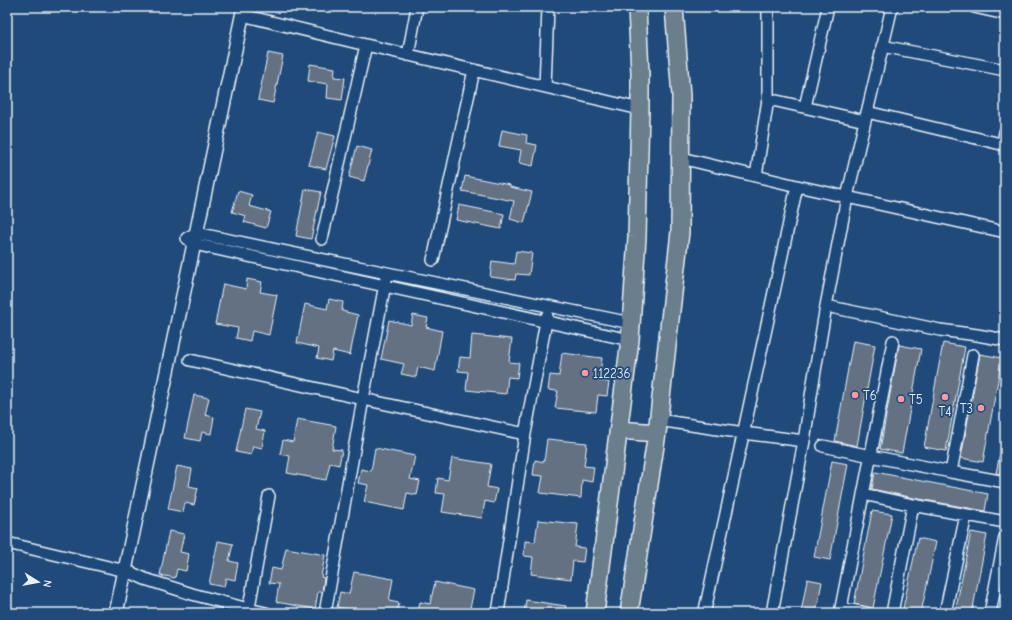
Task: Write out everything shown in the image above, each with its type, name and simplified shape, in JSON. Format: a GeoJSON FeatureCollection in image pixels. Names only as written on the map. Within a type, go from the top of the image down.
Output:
{"type":"FeatureCollection","features":[{"type":"Feature","properties":{"kind":"main road"},"geometry":{"type":"LineString","coordinates":[[595,613],[630,340],[637,237],[640,109],[637,7]]}},
{"type":"Feature","properties":{"kind":"main road"},"geometry":{"type":"LineString","coordinates":[[629,613],[658,426],[680,232],[681,96],[674,7]]}},
{"type":"Feature","properties":{"kind":"main road"},"geometry":{"type":"LineString","coordinates":[[619,430],[658,426]]}},
{"type":"Feature","properties":{"kind":"street"},"geometry":{"type":"LineString","coordinates":[[408,55],[417,7]]}},
{"type":"Feature","properties":{"kind":"street"},"geometry":{"type":"LineString","coordinates":[[545,87],[548,7]]}},
{"type":"Feature","properties":{"kind":"street"},"geometry":{"type":"LineString","coordinates":[[756,176],[768,99],[768,7]]}},
{"type":"Feature","properties":{"kind":"street"},"geometry":{"type":"LineString","coordinates":[[805,107],[828,7]]}},
{"type":"Feature","properties":{"kind":"street"},"geometry":{"type":"LineString","coordinates":[[772,613],[804,441],[812,383],[847,197],[892,7]]}},
{"type":"Feature","properties":{"kind":"street"},"geometry":{"type":"LineString","coordinates":[[974,7],[1005,14]]}},
{"type":"Feature","properties":{"kind":"street"},"geometry":{"type":"LineString","coordinates":[[108,613],[121,570],[241,10],[366,45],[640,109]]}},
{"type":"Feature","properties":{"kind":"street"},"geometry":{"type":"LineString","coordinates":[[322,239],[366,45]]}},
{"type":"Feature","properties":{"kind":"street"},"geometry":{"type":"LineString","coordinates":[[882,46],[1005,70]]}},
{"type":"Feature","properties":{"kind":"street"},"geometry":{"type":"LineString","coordinates":[[433,260],[474,70]]}},
{"type":"Feature","properties":{"kind":"street"},"geometry":{"type":"LineString","coordinates":[[768,99],[805,107],[866,116],[1004,144],[1005,132]]}},
{"type":"Feature","properties":{"kind":"street"},"geometry":{"type":"LineString","coordinates":[[681,158],[797,186],[1005,232]]}},
{"type":"Feature","properties":{"kind":"street"},"geometry":{"type":"LineString","coordinates":[[705,610],[797,186]]}},
{"type":"Feature","properties":{"kind":"street"},"geometry":{"type":"LineString","coordinates":[[193,238],[387,273],[631,323]]}},
{"type":"Feature","properties":{"kind":"street"},"geometry":{"type":"LineString","coordinates":[[193,238],[385,286],[630,340]]}},
{"type":"Feature","properties":{"kind":"street"},"geometry":{"type":"LineString","coordinates":[[325,613],[387,273]]}},
{"type":"Feature","properties":{"kind":"street"},"geometry":{"type":"LineString","coordinates":[[498,613],[525,434],[549,306]]}},
{"type":"Feature","properties":{"kind":"street"},"geometry":{"type":"LineString","coordinates":[[826,306],[940,330],[1005,340]]}},
{"type":"Feature","properties":{"kind":"street"},"geometry":{"type":"LineString","coordinates":[[866,613],[841,611],[894,341]]}},
{"type":"Feature","properties":{"kind":"street"},"geometry":{"type":"LineString","coordinates":[[951,472],[973,355]]}},
{"type":"Feature","properties":{"kind":"street"},"geometry":{"type":"LineString","coordinates":[[190,360],[525,434]]}},
{"type":"Feature","properties":{"kind":"street"},"geometry":{"type":"LineString","coordinates":[[658,426],[744,433],[804,441]]}},
{"type":"Feature","properties":{"kind":"street"},"geometry":{"type":"LineString","coordinates":[[824,446],[1005,482]]}},
{"type":"Feature","properties":{"kind":"street"},"geometry":{"type":"LineString","coordinates":[[863,494],[1005,522]]}},
{"type":"Feature","properties":{"kind":"street"},"geometry":{"type":"LineString","coordinates":[[248,611],[269,496]]}},
{"type":"Feature","properties":{"kind":"street"},"geometry":{"type":"LineString","coordinates":[[892,613],[913,505]]}},
{"type":"Feature","properties":{"kind":"street"},"geometry":{"type":"LineString","coordinates":[[945,613],[966,515]]}},
{"type":"Feature","properties":{"kind":"street"},"geometry":{"type":"LineString","coordinates":[[990,613],[1005,536]]}},
{"type":"Feature","properties":{"kind":"street"},"geometry":{"type":"LineString","coordinates":[[7,543],[121,570],[248,611],[266,613]]}},
{"type":"Feature","properties":{"kind":"street"},"geometry":{"type":"LineString","coordinates":[[116,613],[121,570]]}},
{"type":"Feature","properties":{"kind":"building"},"geometry":{"type":"Polygon","coordinates":[[[268,53],[283,56],[273,103],[258,100],[268,53]]]}},
{"type":"Feature","properties":{"kind":"building"},"geometry":{"type":"Polygon","coordinates":[[[310,64],[335,68],[334,77],[345,78],[342,100],[327,98],[328,84],[308,81],[310,64]]]}},
{"type":"Feature","properties":{"kind":"building"},"geometry":{"type":"Polygon","coordinates":[[[502,130],[527,135],[526,143],[537,145],[533,166],[519,163],[521,150],[499,146],[502,130]]]}},
{"type":"Feature","properties":{"kind":"building"},"geometry":{"type":"Polygon","coordinates":[[[318,132],[335,136],[326,169],[309,165],[318,132]]]}},
{"type":"Feature","properties":{"kind":"building"},"geometry":{"type":"Polygon","coordinates":[[[357,146],[372,150],[364,181],[349,177],[357,146]]]}},
{"type":"Feature","properties":{"kind":"building"},"geometry":{"type":"Polygon","coordinates":[[[465,176],[510,185],[510,187],[532,192],[524,223],[510,219],[514,201],[462,191],[465,176]]]}},
{"type":"Feature","properties":{"kind":"building"},"geometry":{"type":"Polygon","coordinates":[[[305,189],[321,192],[311,239],[296,236],[305,189]]]}},
{"type":"Feature","properties":{"kind":"building"},"geometry":{"type":"Polygon","coordinates":[[[238,191],[252,195],[249,206],[271,212],[266,228],[244,222],[246,216],[232,212],[238,191]]]}},
{"type":"Feature","properties":{"kind":"building"},"geometry":{"type":"Polygon","coordinates":[[[459,205],[504,214],[501,229],[456,220],[459,205]]]}},
{"type":"Feature","properties":{"kind":"building"},"geometry":{"type":"Polygon","coordinates":[[[516,251],[532,253],[529,275],[516,274],[515,280],[490,277],[492,261],[514,264],[516,251]]]}},
{"type":"Feature","properties":{"kind":"building"},"geometry":{"type":"Polygon","coordinates":[[[247,279],[262,282],[260,292],[277,295],[269,335],[252,331],[250,341],[236,338],[238,328],[215,324],[223,284],[246,289],[247,279]]]}},
{"type":"Feature","properties":{"kind":"building"},"geometry":{"type":"Polygon","coordinates":[[[329,299],[343,302],[342,311],[358,315],[350,355],[333,351],[331,361],[317,358],[319,348],[297,343],[305,304],[327,309],[329,299]]]}},
{"type":"Feature","properties":{"kind":"building"},"geometry":{"type":"Polygon","coordinates":[[[413,315],[428,318],[426,327],[442,331],[435,371],[418,367],[416,377],[401,374],[404,364],[381,359],[389,320],[411,325],[413,315]]]}},
{"type":"Feature","properties":{"kind":"building"},"geometry":{"type":"Polygon","coordinates":[[[472,335],[512,339],[509,362],[519,363],[517,378],[508,377],[506,394],[466,390],[468,372],[458,371],[460,357],[470,358],[472,335]]]}},
{"type":"Feature","properties":{"kind":"building","name":"T6"},"geometry":{"type":"Polygon","coordinates":[[[853,341],[875,345],[857,446],[835,441],[853,341]]]}},
{"type":"Feature","properties":{"kind":"building","name":"T4"},"geometry":{"type":"Polygon","coordinates":[[[943,343],[965,347],[946,451],[924,447],[943,343]]]}},
{"type":"Feature","properties":{"kind":"building","name":"T5"},"geometry":{"type":"Polygon","coordinates":[[[899,345],[921,349],[902,453],[880,449],[899,345]]]}},
{"type":"Feature","properties":{"kind":"building"},"geometry":{"type":"Polygon","coordinates":[[[562,353],[602,358],[599,381],[609,382],[607,396],[598,395],[596,412],[555,408],[558,391],[548,390],[550,375],[559,376],[562,353]]]}},
{"type":"Feature","properties":{"kind":"building","name":"T3"},"geometry":{"type":"Polygon","coordinates":[[[980,354],[1002,358],[983,462],[961,458],[980,354]]]}},
{"type":"Feature","properties":{"kind":"building"},"geometry":{"type":"Polygon","coordinates":[[[194,395],[209,398],[205,415],[214,417],[211,434],[202,432],[200,441],[185,438],[194,395]]]}},
{"type":"Feature","properties":{"kind":"building"},"geometry":{"type":"Polygon","coordinates":[[[245,409],[260,412],[256,429],[265,431],[262,448],[253,446],[251,455],[236,452],[245,409]]]}},
{"type":"Feature","properties":{"kind":"building"},"geometry":{"type":"Polygon","coordinates":[[[297,419],[336,426],[332,449],[342,450],[339,465],[330,463],[326,480],[287,473],[290,456],[280,454],[283,440],[293,442],[297,419]]]}},
{"type":"Feature","properties":{"kind":"building"},"geometry":{"type":"Polygon","coordinates":[[[547,439],[587,443],[584,466],[594,467],[592,482],[582,480],[581,498],[540,493],[543,476],[533,475],[535,460],[544,462],[547,439]]]}},
{"type":"Feature","properties":{"kind":"building"},"geometry":{"type":"Polygon","coordinates":[[[375,448],[415,456],[410,479],[420,481],[417,495],[407,493],[404,510],[364,502],[368,485],[358,483],[361,469],[371,471],[375,448]]]}},
{"type":"Feature","properties":{"kind":"building"},"geometry":{"type":"Polygon","coordinates":[[[1001,448],[1005,449],[1005,475],[996,473],[1001,448]]]}},
{"type":"Feature","properties":{"kind":"building"},"geometry":{"type":"Polygon","coordinates":[[[452,458],[491,464],[487,487],[497,489],[494,503],[485,501],[482,518],[442,512],[445,494],[436,493],[438,478],[448,480],[452,458]]]}},
{"type":"Feature","properties":{"kind":"building"},"geometry":{"type":"Polygon","coordinates":[[[832,461],[848,464],[830,560],[814,557],[832,461]]]}},
{"type":"Feature","properties":{"kind":"building"},"geometry":{"type":"Polygon","coordinates":[[[177,466],[192,469],[189,486],[198,488],[194,505],[185,503],[183,512],[168,509],[177,466]]]}},
{"type":"Feature","properties":{"kind":"building"},"geometry":{"type":"Polygon","coordinates":[[[875,472],[988,494],[985,511],[872,489],[875,472]]]}},
{"type":"Feature","properties":{"kind":"building"},"geometry":{"type":"Polygon","coordinates":[[[872,511],[892,514],[873,608],[854,604],[872,511]]]}},
{"type":"Feature","properties":{"kind":"building"},"geometry":{"type":"Polygon","coordinates":[[[538,520],[578,524],[575,547],[585,548],[583,562],[573,561],[571,579],[531,574],[533,557],[524,556],[525,541],[535,542],[538,520]]]}},
{"type":"Feature","properties":{"kind":"building"},"geometry":{"type":"Polygon","coordinates":[[[169,531],[184,534],[180,552],[189,554],[186,571],[177,569],[175,578],[160,575],[169,531]]]}},
{"type":"Feature","properties":{"kind":"building"},"geometry":{"type":"Polygon","coordinates":[[[971,532],[987,535],[972,613],[955,613],[971,532]]]}},
{"type":"Feature","properties":{"kind":"building"},"geometry":{"type":"Polygon","coordinates":[[[918,538],[936,542],[921,613],[902,613],[918,538]]]}},
{"type":"Feature","properties":{"kind":"building"},"geometry":{"type":"Polygon","coordinates":[[[218,541],[233,544],[229,561],[238,563],[235,580],[226,578],[224,587],[209,584],[218,541]]]}},
{"type":"Feature","properties":{"kind":"building"},"geometry":{"type":"Polygon","coordinates":[[[286,548],[325,555],[321,577],[324,578],[322,592],[318,592],[315,609],[276,602],[279,584],[269,583],[272,568],[281,570],[286,548]]]}},
{"type":"Feature","properties":{"kind":"building"},"geometry":{"type":"Polygon","coordinates":[[[354,572],[393,579],[389,601],[399,603],[397,613],[346,613],[347,609],[337,607],[340,592],[349,594],[354,572]]]}},
{"type":"Feature","properties":{"kind":"building"},"geometry":{"type":"Polygon","coordinates":[[[807,579],[822,582],[816,613],[801,613],[807,579]]]}},
{"type":"Feature","properties":{"kind":"building"},"geometry":{"type":"Polygon","coordinates":[[[435,582],[474,590],[469,613],[418,613],[420,602],[430,604],[435,582]]]}},
{"type":"Feature","properties":{"kind":"building"},"geometry":{"type":"Polygon","coordinates":[[[526,600],[566,606],[565,613],[524,613],[526,600]]]}},
{"type":"Feature","properties":{"kind":"place","name":"112236"},"geometry":{"type":"Point","coordinates":[585,373]}},
{"type":"Feature","properties":{"kind":"place","name":"T6"},"geometry":{"type":"Point","coordinates":[855,395]}},
{"type":"Feature","properties":{"kind":"place","name":"T4"},"geometry":{"type":"Point","coordinates":[945,397]}},
{"type":"Feature","properties":{"kind":"place","name":"T5"},"geometry":{"type":"Point","coordinates":[901,399]}},
{"type":"Feature","properties":{"kind":"place","name":"T3"},"geometry":{"type":"Point","coordinates":[981,408]}}]}
